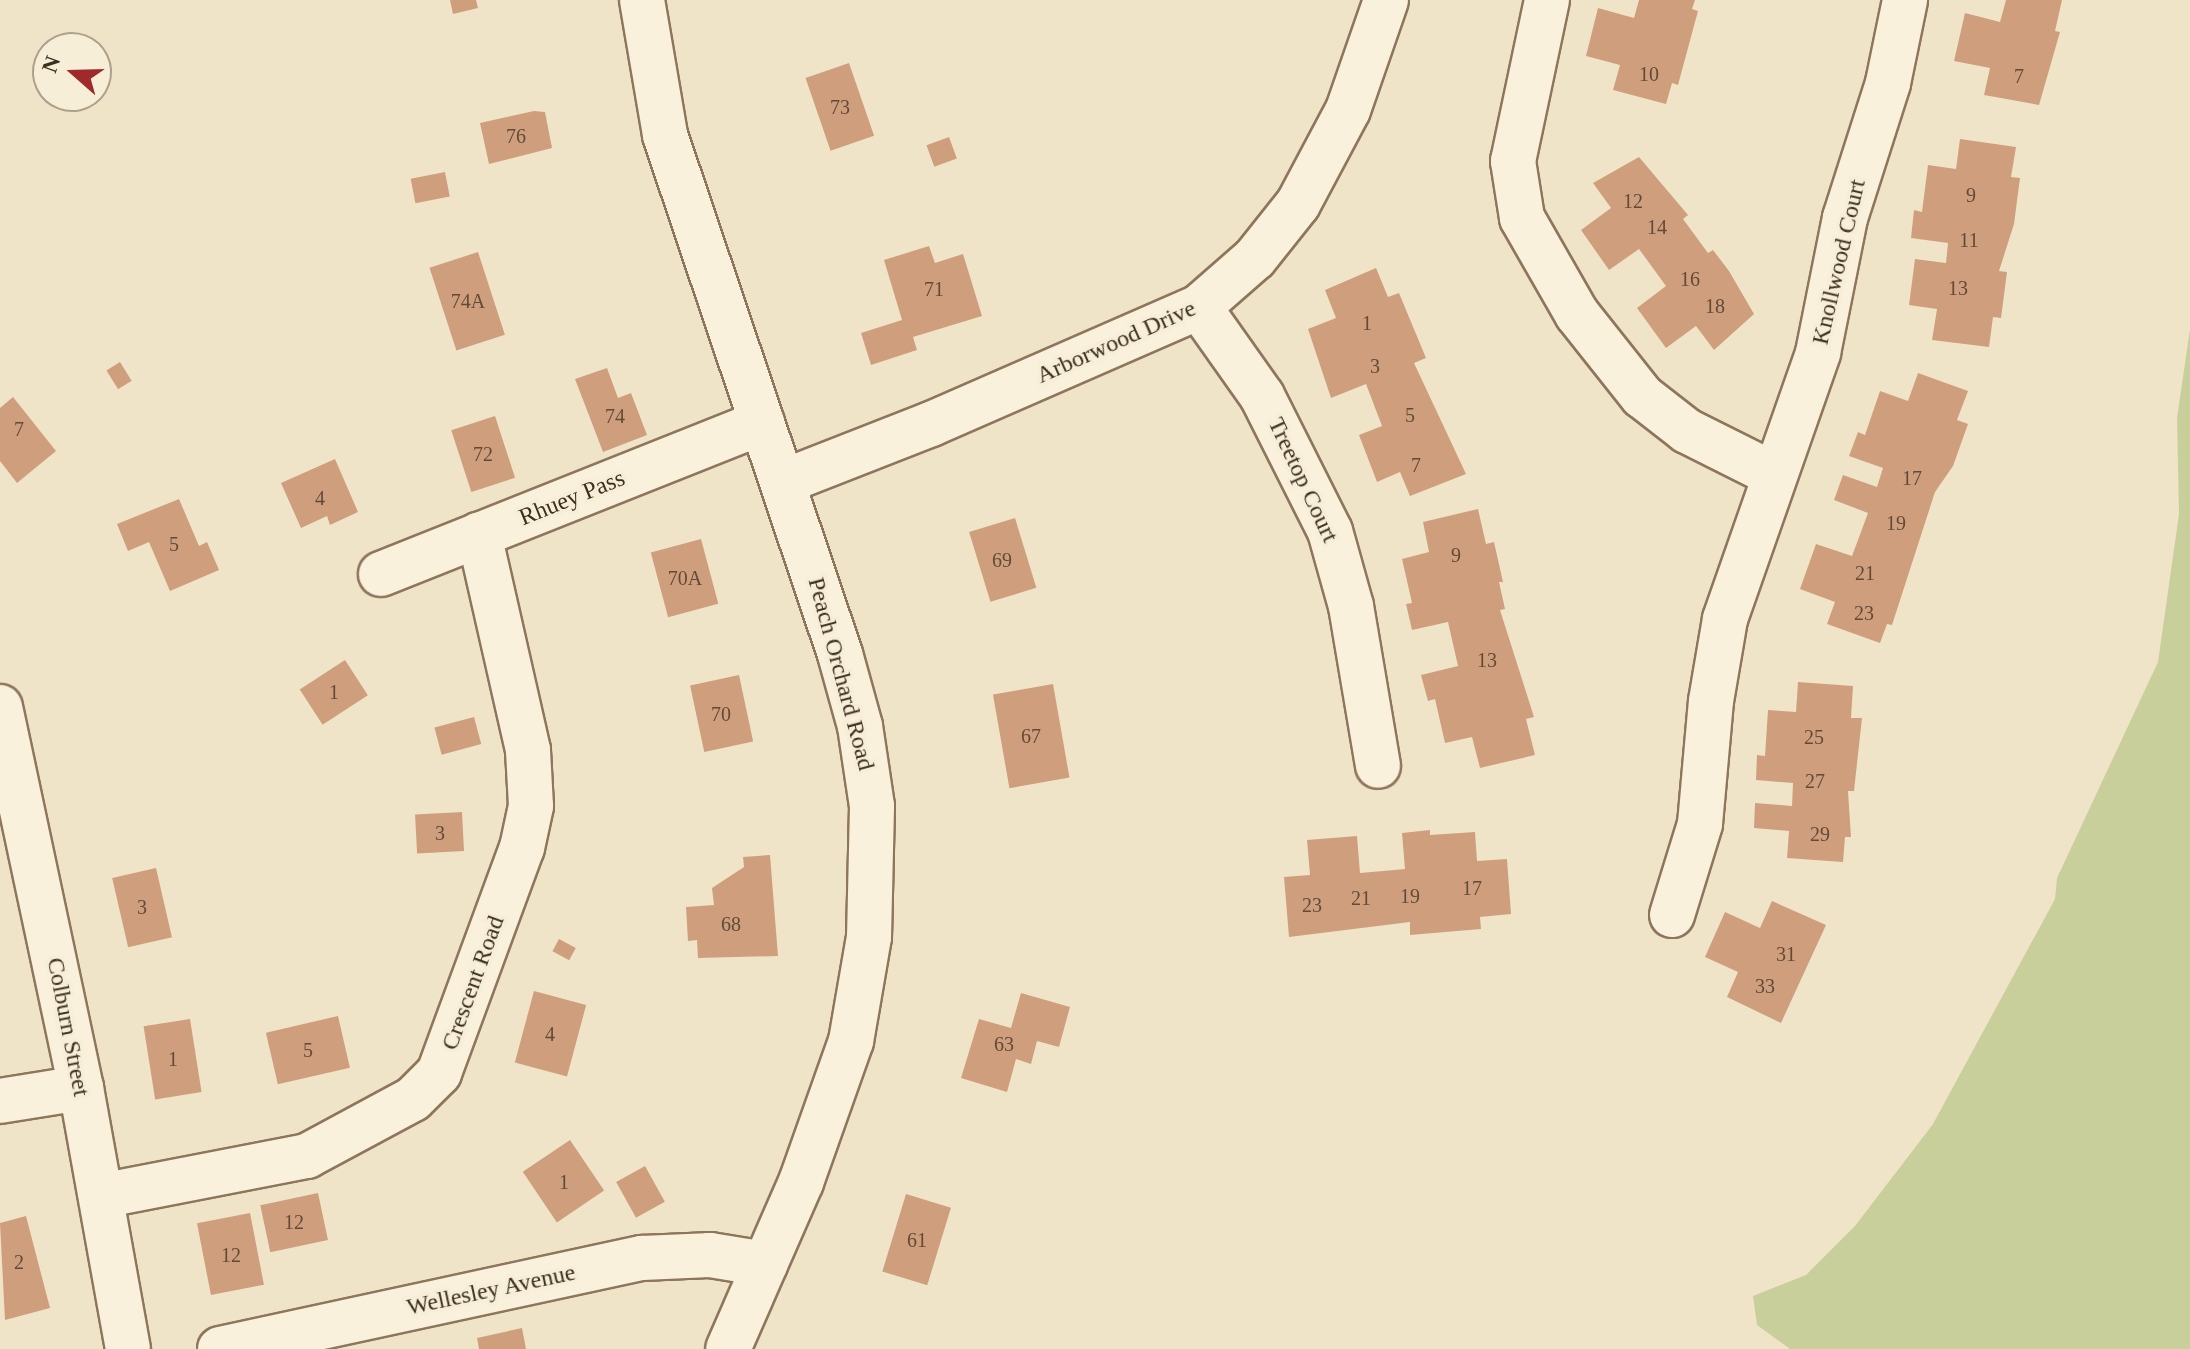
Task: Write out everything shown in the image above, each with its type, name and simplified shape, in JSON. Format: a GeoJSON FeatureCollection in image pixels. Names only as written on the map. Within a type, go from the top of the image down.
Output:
{"type":"FeatureCollection","features":[{"type":"Feature","properties":{"kind":"street","name":"Peach Orchard Road"},"geometry":{"type":"LineString","coordinates":[[642,0],[665,135],[783,482],[860,726],[872,806],[873,878],[869,937],[851,1041],[829,1111],[728,1349]]}},
{"type":"Feature","properties":{"kind":"street","name":"Arborwood Drive"},"geometry":{"type":"LineString","coordinates":[[783,482],[931,424],[1199,307],[1255,258],[1298,204],[1348,110],[1386,0]]}},
{"type":"Feature","properties":{"kind":"street"},"geometry":{"type":"LineString","coordinates":[[1547,0],[1513,161],[1514,191],[1526,226],[1577,314],[1642,396],[1687,431],[1775,475]]}},
{"type":"Feature","properties":{"kind":"street","name":"Knollwood Court"},"geometry":{"type":"LineString","coordinates":[[1672,915],[1701,816],[1711,701],[1725,619],[1818,353],[1845,218],[1888,83],[1905,0]]}},
{"type":"Feature","properties":{"kind":"street","name":"Treetop Court"},"geometry":{"type":"LineString","coordinates":[[1199,307],[1262,396],[1330,531],[1351,606],[1378,766]]}},
{"type":"Feature","properties":{"kind":"street","name":"Rhuey Pass"},"geometry":{"type":"LineString","coordinates":[[381,574],[762,422]]}},
{"type":"Feature","properties":{"kind":"street","name":"Crescent Road"},"geometry":{"type":"LineString","coordinates":[[101,1196],[307,1156],[413,1099],[439,1073],[522,848],[531,806],[528,750],[479,535]]}},
{"type":"Feature","properties":{"kind":"street","name":"Colburn Street"},"geometry":{"type":"LineString","coordinates":[[0,707],[10,785],[81,1088],[128,1349]]}},
{"type":"Feature","properties":{"kind":"street"},"geometry":{"type":"LineString","coordinates":[[0,1101],[81,1088]]}},
{"type":"Feature","properties":{"kind":"street","name":"Wellesley Avenue"},"geometry":{"type":"LineString","coordinates":[[220,1349],[642,1258],[710,1255],[765,1264]]}},
{"type":"Feature","properties":{"kind":"green space"},"geometry":{"type":"Polygon","coordinates":[[[2190,329],[2190,1349],[1790,1349],[1757,1325],[1753,1296],[1806,1275],[1855,1226],[1933,1124],[2055,899],[2057,878],[2158,662],[2179,514],[2177,418],[2190,329]]]}},
{"type":"Feature","properties":{"kind":"building"},"geometry":{"type":"Polygon","coordinates":[[[450,0],[476,0],[478,8],[453,14],[450,0]]]}},
{"type":"Feature","properties":{"kind":"building"},"geometry":{"type":"Polygon","coordinates":[[[1639,0],[1695,0],[1692,9],[1698,11],[1678,85],[1672,83],[1666,104],[1613,90],[1620,65],[1586,56],[1598,8],[1634,18],[1639,0]]]}},
{"type":"Feature","properties":{"kind":"building"},"geometry":{"type":"Polygon","coordinates":[[[2006,0],[2062,0],[2055,31],[2060,32],[2039,105],[1984,95],[1990,68],[1954,61],[1965,13],[2000,22],[2006,0]]]}},
{"type":"Feature","properties":{"kind":"building"},"geometry":{"type":"Polygon","coordinates":[[[849,63],[874,136],[831,151],[806,78],[849,63]]]}},
{"type":"Feature","properties":{"kind":"building"},"geometry":{"type":"Polygon","coordinates":[[[534,111],[545,112],[552,148],[489,164],[480,123],[534,111]]]}},
{"type":"Feature","properties":{"kind":"building"},"geometry":{"type":"Polygon","coordinates":[[[949,137],[957,159],[934,167],[926,145],[949,137]]]}},
{"type":"Feature","properties":{"kind":"building"},"geometry":{"type":"Polygon","coordinates":[[[1960,139],[2016,147],[2011,177],[2020,178],[2014,224],[1999,271],[2007,272],[2001,318],[1993,317],[1989,347],[1932,340],[1937,309],[1909,305],[1915,259],[1946,263],[1948,243],[1911,238],[1914,210],[1922,212],[1928,165],[1956,169],[1960,139]]]}},
{"type":"Feature","properties":{"kind":"building"},"geometry":{"type":"Polygon","coordinates":[[[1639,157],[1688,215],[1683,219],[1708,253],[1713,250],[1729,271],[1754,314],[1714,350],[1696,326],[1666,348],[1637,308],[1666,286],[1639,249],[1609,270],[1581,230],[1611,208],[1593,183],[1639,157]]]}},
{"type":"Feature","properties":{"kind":"building"},"geometry":{"type":"Polygon","coordinates":[[[445,172],[450,197],[415,203],[411,179],[445,172]]]}},
{"type":"Feature","properties":{"kind":"building"},"geometry":{"type":"Polygon","coordinates":[[[929,246],[935,263],[963,254],[982,316],[913,337],[917,350],[871,365],[861,333],[902,320],[884,260],[929,246]]]}},
{"type":"Feature","properties":{"kind":"building"},"geometry":{"type":"Polygon","coordinates":[[[478,252],[505,335],[456,351],[429,268],[478,252]]]}},
{"type":"Feature","properties":{"kind":"building"},"geometry":{"type":"Polygon","coordinates":[[[1376,268],[1388,297],[1399,293],[1426,358],[1414,363],[1466,474],[1410,496],[1400,472],[1377,482],[1359,435],[1382,426],[1366,384],[1331,398],[1308,329],[1336,318],[1325,290],[1376,268]]]}},
{"type":"Feature","properties":{"kind":"building"},"geometry":{"type":"Polygon","coordinates":[[[120,362],[132,381],[118,389],[106,370],[120,362]]]}},
{"type":"Feature","properties":{"kind":"building"},"geometry":{"type":"Polygon","coordinates":[[[607,368],[618,398],[631,393],[647,435],[603,452],[575,379],[607,368]]]}},
{"type":"Feature","properties":{"kind":"building"},"geometry":{"type":"Polygon","coordinates":[[[1918,373],[1968,391],[1957,420],[1968,424],[1953,466],[1935,492],[1892,625],[1887,624],[1880,643],[1827,624],[1835,602],[1800,589],[1816,544],[1852,556],[1868,513],[1834,500],[1843,475],[1877,487],[1883,468],[1849,456],[1858,432],[1865,435],[1880,391],[1908,401],[1918,373]]]}},
{"type":"Feature","properties":{"kind":"building"},"geometry":{"type":"Polygon","coordinates":[[[13,397],[56,451],[17,483],[0,461],[0,408],[13,397]]]}},
{"type":"Feature","properties":{"kind":"building"},"geometry":{"type":"Polygon","coordinates":[[[495,416],[515,478],[471,492],[451,430],[495,416]]]}},
{"type":"Feature","properties":{"kind":"building"},"geometry":{"type":"Polygon","coordinates":[[[335,459],[358,512],[330,525],[327,516],[301,528],[281,483],[335,459]]]}},
{"type":"Feature","properties":{"kind":"building"},"geometry":{"type":"Polygon","coordinates":[[[179,499],[199,546],[207,542],[219,570],[170,591],[149,542],[128,551],[117,524],[179,499]]]}},
{"type":"Feature","properties":{"kind":"building"},"geometry":{"type":"Polygon","coordinates":[[[1478,509],[1486,544],[1494,542],[1503,582],[1499,582],[1505,609],[1500,610],[1534,717],[1526,719],[1535,755],[1480,768],[1472,737],[1445,743],[1435,699],[1428,701],[1421,675],[1458,666],[1448,622],[1412,630],[1406,604],[1412,603],[1402,559],[1429,552],[1423,522],[1478,509]]]}},
{"type":"Feature","properties":{"kind":"building"},"geometry":{"type":"Polygon","coordinates":[[[1015,518],[1036,588],[990,602],[969,532],[1015,518]]]}},
{"type":"Feature","properties":{"kind":"building"},"geometry":{"type":"Polygon","coordinates":[[[701,539],[718,604],[668,617],[651,552],[701,539]]]}},
{"type":"Feature","properties":{"kind":"building"},"geometry":{"type":"Polygon","coordinates":[[[345,660],[368,695],[323,725],[300,689],[345,660]]]}},
{"type":"Feature","properties":{"kind":"building"},"geometry":{"type":"Polygon","coordinates":[[[739,675],[753,742],[704,752],[690,685],[739,675]]]}},
{"type":"Feature","properties":{"kind":"building"},"geometry":{"type":"Polygon","coordinates":[[[1798,682],[1853,686],[1851,718],[1862,718],[1854,791],[1848,791],[1851,837],[1845,837],[1843,862],[1787,858],[1789,831],[1754,828],[1755,803],[1792,806],[1793,783],[1756,780],[1757,755],[1765,756],[1768,710],[1796,712],[1798,682]]]}},
{"type":"Feature","properties":{"kind":"building"},"geometry":{"type":"Polygon","coordinates":[[[1053,684],[1069,778],[1009,788],[993,695],[1053,684]]]}},
{"type":"Feature","properties":{"kind":"building"},"geometry":{"type":"Polygon","coordinates":[[[474,717],[481,744],[442,755],[434,728],[474,717]]]}},
{"type":"Feature","properties":{"kind":"building"},"geometry":{"type":"Polygon","coordinates":[[[462,812],[464,851],[417,853],[415,814],[462,812]]]}},
{"type":"Feature","properties":{"kind":"building"},"geometry":{"type":"Polygon","coordinates":[[[1430,830],[1430,835],[1475,832],[1477,861],[1507,859],[1511,914],[1480,917],[1481,929],[1410,935],[1410,922],[1289,937],[1284,877],[1310,875],[1307,840],[1357,836],[1360,873],[1405,869],[1402,833],[1430,830]]]}},
{"type":"Feature","properties":{"kind":"building"},"geometry":{"type":"Polygon","coordinates":[[[770,855],[778,956],[698,958],[697,940],[688,941],[686,907],[714,905],[712,888],[744,867],[743,857],[770,855]]]}},
{"type":"Feature","properties":{"kind":"building"},"geometry":{"type":"Polygon","coordinates":[[[156,868],[172,937],[128,947],[112,878],[156,868]]]}},
{"type":"Feature","properties":{"kind":"building"},"geometry":{"type":"Polygon","coordinates":[[[1772,901],[1826,925],[1781,1023],[1727,997],[1738,972],[1705,957],[1725,912],[1760,928],[1772,901]]]}},
{"type":"Feature","properties":{"kind":"building"},"geometry":{"type":"Polygon","coordinates":[[[559,939],[576,948],[569,960],[552,951],[559,939]]]}},
{"type":"Feature","properties":{"kind":"building"},"geometry":{"type":"Polygon","coordinates":[[[534,991],[586,1005],[567,1076],[515,1062],[534,991]]]}},
{"type":"Feature","properties":{"kind":"building"},"geometry":{"type":"Polygon","coordinates":[[[1021,993],[1070,1007],[1059,1047],[1037,1041],[1031,1064],[1016,1059],[1007,1092],[961,1078],[979,1019],[1011,1028],[1021,993]]]}},
{"type":"Feature","properties":{"kind":"building"},"geometry":{"type":"Polygon","coordinates":[[[338,1016],[350,1068],[278,1084],[266,1033],[338,1016]]]}},
{"type":"Feature","properties":{"kind":"building"},"geometry":{"type":"Polygon","coordinates":[[[190,1019],[202,1092],[155,1099],[144,1026],[190,1019]]]}},
{"type":"Feature","properties":{"kind":"building"},"geometry":{"type":"Polygon","coordinates":[[[570,1140],[604,1191],[557,1222],[523,1172],[570,1140]]]}},
{"type":"Feature","properties":{"kind":"building"},"geometry":{"type":"Polygon","coordinates":[[[645,1166],[665,1202],[636,1218],[616,1182],[645,1166]]]}},
{"type":"Feature","properties":{"kind":"building"},"geometry":{"type":"Polygon","coordinates":[[[318,1193],[328,1240],[270,1252],[260,1205],[318,1193]]]}},
{"type":"Feature","properties":{"kind":"building"},"geometry":{"type":"Polygon","coordinates":[[[906,1194],[951,1208],[927,1285],[882,1271],[906,1194]]]}},
{"type":"Feature","properties":{"kind":"building"},"geometry":{"type":"Polygon","coordinates":[[[250,1213],[264,1285],[211,1295],[197,1223],[250,1213]]]}},
{"type":"Feature","properties":{"kind":"building"},"geometry":{"type":"Polygon","coordinates":[[[26,1216],[50,1308],[5,1320],[0,1223],[26,1216]]]}},
{"type":"Feature","properties":{"kind":"building"},"geometry":{"type":"Polygon","coordinates":[[[522,1328],[526,1349],[479,1349],[477,1338],[522,1328]]]}}]}
